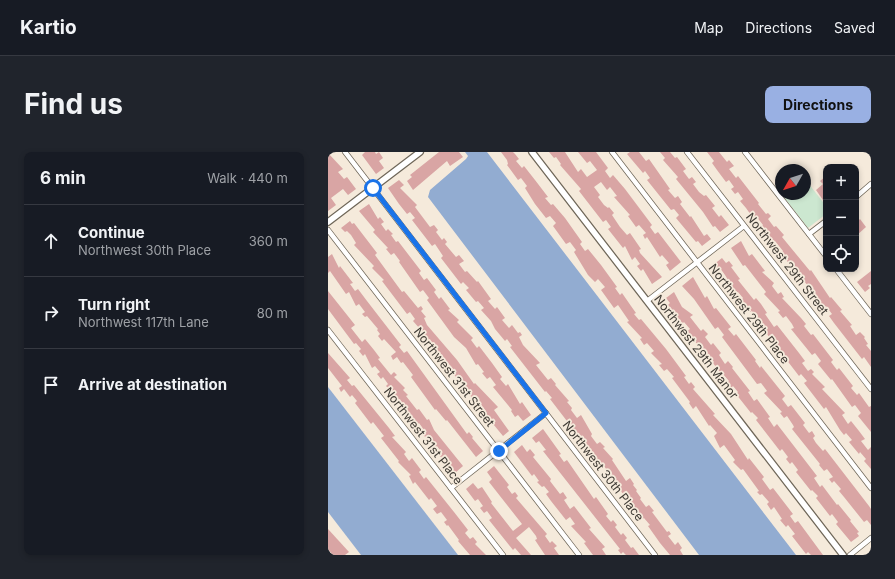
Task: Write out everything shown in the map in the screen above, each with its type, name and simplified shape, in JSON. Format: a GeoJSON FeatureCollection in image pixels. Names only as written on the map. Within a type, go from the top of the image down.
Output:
{"type":"FeatureCollection","features":[{"type":"Feature","properties":{"kind":"street","name":"Northwest 30th Place"},"geometry":{"type":"LineString","coordinates":[[346,152],[655,555]]}},
{"type":"Feature","properties":{"kind":"street"},"geometry":{"type":"LineString","coordinates":[[328,222],[420,152]]}},
{"type":"Feature","properties":{"kind":"street","name":"Northwest 29th Manor"},"geometry":{"type":"LineString","coordinates":[[532,152],[843,555]]}},
{"type":"Feature","properties":{"kind":"street","name":"Northwest 29th Place"},"geometry":{"type":"LineString","coordinates":[[612,152],[871,488]]}},
{"type":"Feature","properties":{"kind":"street","name":"Northwest 29th Street"},"geometry":{"type":"LineString","coordinates":[[687,152],[871,388]]}},
{"type":"Feature","properties":{"kind":"street"},"geometry":{"type":"LineString","coordinates":[[745,152],[823,252]]}},
{"type":"Feature","properties":{"kind":"street"},"geometry":{"type":"LineString","coordinates":[[859,194],[871,184]]}},
{"type":"Feature","properties":{"kind":"street"},"geometry":{"type":"LineString","coordinates":[[809,234],[823,223]]}},
{"type":"Feature","properties":{"kind":"street"},"geometry":{"type":"LineString","coordinates":[[647,301],[744,226]]}},
{"type":"Feature","properties":{"kind":"street","name":"Northwest 31st Street"},"geometry":{"type":"LineString","coordinates":[[328,230],[579,555]]}},
{"type":"Feature","properties":{"kind":"street"},"geometry":{"type":"LineString","coordinates":[[838,272],[871,314]]}},
{"type":"Feature","properties":{"kind":"street"},"geometry":{"type":"LineString","coordinates":[[866,308],[871,304]]}},
{"type":"Feature","properties":{"kind":"street","name":"Northwest 31st Place"},"geometry":{"type":"LineString","coordinates":[[328,330],[503,555]]}},
{"type":"Feature","properties":{"kind":"street"},"geometry":{"type":"LineString","coordinates":[[451,488],[546,413]]}},
{"type":"Feature","properties":{"kind":"street"},"geometry":{"type":"LineString","coordinates":[[850,555],[871,538]]}},
{"type":"Feature","properties":{"kind":"green space"},"geometry":{"type":"Polygon","coordinates":[[[811,187],[823,202],[823,216],[808,228],[786,200],[811,200],[811,187]]]}},
{"type":"Feature","properties":{"kind":"water"},"geometry":{"type":"Polygon","coordinates":[[[465,152],[487,152],[796,555],[699,555],[428,197],[430,190],[466,159],[468,156],[465,152]]]}},
{"type":"Feature","properties":{"kind":"water"},"geometry":{"type":"Polygon","coordinates":[[[328,387],[458,555],[361,555],[328,512],[328,387]]]}},
{"type":"Feature","properties":{"kind":"building"},"geometry":{"type":"Polygon","coordinates":[[[365,152],[375,152],[376,154],[379,152],[383,158],[379,161],[384,168],[376,174],[362,155],[365,152]]]}},
{"type":"Feature","properties":{"kind":"building"},"geometry":{"type":"Polygon","coordinates":[[[439,152],[459,152],[463,157],[450,166],[447,161],[413,190],[407,181],[412,177],[410,175],[439,152]]]}},
{"type":"Feature","properties":{"kind":"building"},"geometry":{"type":"Polygon","coordinates":[[[501,152],[513,152],[519,159],[516,161],[522,168],[524,166],[548,197],[545,198],[551,205],[553,204],[565,218],[582,242],[580,244],[585,251],[588,249],[601,265],[617,287],[615,288],[620,295],[622,293],[636,313],[634,314],[639,320],[641,319],[666,349],[686,376],[684,377],[689,384],[691,382],[695,387],[693,389],[715,414],[713,415],[731,434],[748,460],[749,458],[764,477],[762,479],[770,490],[773,488],[793,514],[790,516],[795,523],[798,521],[823,555],[811,555],[808,552],[806,554],[792,536],[795,534],[788,525],[786,527],[780,520],[782,519],[774,507],[771,510],[767,504],[769,502],[762,494],[760,495],[757,492],[759,491],[743,469],[741,470],[733,462],[735,460],[724,445],[720,448],[714,436],[717,433],[710,425],[709,426],[696,406],[693,409],[689,403],[690,402],[672,378],[674,377],[667,369],[664,371],[659,365],[662,364],[651,353],[654,351],[647,343],[644,345],[640,339],[642,338],[627,322],[629,321],[618,305],[614,308],[601,290],[605,287],[598,279],[595,282],[588,275],[574,252],[576,250],[570,242],[566,244],[553,226],[556,223],[550,216],[546,218],[535,204],[525,188],[527,186],[521,178],[518,180],[507,165],[507,160],[501,152]]]}},
{"type":"Feature","properties":{"kind":"building"},"geometry":{"type":"Polygon","coordinates":[[[549,152],[565,152],[578,172],[581,169],[587,177],[597,170],[590,161],[587,163],[578,152],[596,152],[608,168],[605,171],[610,178],[613,175],[625,189],[652,225],[650,227],[655,234],[658,232],[681,262],[670,271],[666,265],[669,263],[662,255],[660,257],[647,237],[645,239],[643,235],[646,233],[639,225],[636,227],[628,216],[630,215],[614,197],[617,196],[610,187],[607,190],[601,182],[594,187],[600,195],[598,197],[604,205],[608,208],[609,207],[614,213],[612,215],[620,227],[627,235],[630,233],[641,249],[639,250],[640,253],[662,277],[652,284],[643,269],[641,271],[637,266],[640,264],[635,257],[632,260],[625,246],[623,248],[608,229],[611,227],[606,220],[603,222],[579,191],[581,189],[560,165],[561,164],[556,157],[554,158],[549,152]]]}},
{"type":"Feature","properties":{"kind":"building"},"geometry":{"type":"Polygon","coordinates":[[[630,152],[639,152],[646,161],[649,159],[670,189],[668,190],[675,198],[678,196],[682,202],[680,204],[690,217],[691,216],[704,236],[707,234],[711,239],[702,246],[698,241],[696,242],[676,218],[679,215],[674,209],[671,210],[647,180],[650,178],[645,171],[643,173],[627,154],[630,152]]]}},
{"type":"Feature","properties":{"kind":"building"},"geometry":{"type":"Polygon","coordinates":[[[660,152],[670,152],[675,158],[677,157],[686,169],[683,171],[689,179],[692,177],[696,182],[693,184],[699,192],[704,196],[706,195],[715,206],[712,208],[719,217],[721,215],[729,225],[720,232],[715,226],[713,227],[703,212],[676,179],[678,177],[663,160],[665,158],[660,152]]]}},
{"type":"Feature","properties":{"kind":"building"},"geometry":{"type":"Polygon","coordinates":[[[707,152],[719,152],[727,162],[729,160],[734,166],[729,169],[736,178],[738,176],[766,214],[768,213],[771,216],[768,219],[774,227],[776,226],[784,235],[782,237],[810,271],[811,270],[830,298],[831,297],[842,310],[840,311],[852,325],[850,326],[856,335],[860,332],[865,337],[864,338],[868,344],[866,345],[871,351],[871,367],[864,357],[862,359],[834,323],[829,316],[832,314],[826,306],[823,308],[809,290],[811,289],[793,269],[781,253],[783,251],[775,241],[773,243],[766,230],[764,232],[760,227],[763,225],[756,216],[753,218],[740,201],[743,199],[738,192],[735,194],[731,189],[734,187],[729,180],[726,182],[712,163],[714,161],[707,152]]]}},
{"type":"Feature","properties":{"kind":"building"},"geometry":{"type":"Polygon","coordinates":[[[328,153],[343,169],[338,172],[344,179],[347,177],[356,189],[348,195],[343,189],[331,198],[336,205],[328,211],[328,153]]]}},
{"type":"Feature","properties":{"kind":"building"},"geometry":{"type":"Polygon","coordinates":[[[399,180],[404,185],[400,188],[417,205],[415,207],[430,227],[434,225],[438,230],[436,232],[442,240],[444,238],[447,242],[445,244],[456,257],[459,255],[464,261],[459,264],[465,272],[467,271],[477,282],[478,281],[491,299],[488,301],[495,309],[497,307],[505,318],[502,320],[509,328],[512,325],[518,333],[520,332],[522,335],[519,337],[523,345],[540,363],[536,365],[548,380],[551,378],[556,384],[555,385],[569,401],[567,402],[577,418],[581,415],[592,434],[591,436],[597,444],[600,442],[605,447],[603,448],[613,459],[612,460],[626,481],[630,478],[641,498],[640,499],[646,507],[649,505],[654,511],[652,512],[667,532],[669,531],[671,534],[668,536],[675,545],[678,542],[682,548],[680,550],[683,555],[670,555],[660,543],[648,526],[650,525],[644,518],[642,519],[608,474],[609,473],[604,466],[603,468],[550,399],[552,398],[546,391],[545,392],[510,347],[512,346],[507,339],[505,341],[495,329],[491,321],[481,310],[484,308],[478,301],[476,302],[466,290],[469,288],[463,282],[461,284],[441,258],[443,256],[435,244],[432,246],[412,220],[415,218],[410,212],[407,214],[399,204],[388,188],[399,180]]]}},
{"type":"Feature","properties":{"kind":"building"},"geometry":{"type":"Polygon","coordinates":[[[823,184],[823,200],[816,190],[823,184]]]}},
{"type":"Feature","properties":{"kind":"building"},"geometry":{"type":"Polygon","coordinates":[[[369,204],[378,219],[380,217],[384,222],[381,224],[386,231],[388,229],[393,234],[391,235],[396,242],[398,241],[421,271],[419,273],[424,280],[427,278],[436,290],[434,292],[439,299],[441,297],[450,309],[448,310],[459,320],[457,322],[473,338],[471,340],[477,348],[479,346],[492,363],[502,377],[500,379],[506,386],[508,384],[520,404],[522,402],[531,415],[523,421],[518,415],[515,417],[511,411],[512,410],[493,387],[496,385],[490,377],[487,379],[482,373],[484,372],[478,364],[476,365],[466,348],[454,337],[427,300],[429,298],[423,290],[420,292],[394,253],[391,255],[386,249],[388,248],[373,232],[375,230],[359,211],[369,204]]]}},
{"type":"Feature","properties":{"kind":"building"},"geometry":{"type":"Polygon","coordinates":[[[860,219],[866,227],[859,233],[860,219]]]}},
{"type":"Feature","properties":{"kind":"building"},"geometry":{"type":"Polygon","coordinates":[[[350,221],[352,224],[354,223],[377,253],[375,255],[402,292],[404,291],[418,308],[421,306],[423,309],[421,311],[426,317],[424,318],[427,325],[457,360],[474,384],[475,383],[498,407],[494,410],[509,431],[503,436],[484,413],[486,411],[481,405],[479,407],[452,372],[454,370],[439,352],[438,353],[427,339],[428,338],[413,321],[415,319],[410,312],[407,314],[382,281],[384,280],[372,268],[374,266],[354,245],[356,243],[351,235],[341,228],[350,221]]]}},
{"type":"Feature","properties":{"kind":"building"},"geometry":{"type":"Polygon","coordinates":[[[741,241],[749,256],[752,254],[765,271],[762,272],[774,283],[772,286],[778,294],[781,292],[784,297],[782,298],[806,324],[804,326],[811,335],[813,334],[833,360],[831,362],[837,370],[839,368],[853,386],[851,388],[857,395],[859,393],[869,407],[871,406],[871,432],[858,416],[861,413],[855,405],[852,407],[832,379],[831,380],[818,364],[821,361],[815,353],[812,355],[791,329],[794,328],[786,316],[783,318],[778,312],[780,311],[764,294],[766,292],[745,265],[743,266],[731,248],[741,241]]]}},
{"type":"Feature","properties":{"kind":"building"},"geometry":{"type":"Polygon","coordinates":[[[332,254],[339,268],[340,266],[353,283],[350,284],[355,291],[358,289],[401,345],[399,347],[404,353],[407,351],[467,434],[469,432],[483,451],[476,457],[447,420],[446,421],[436,409],[435,410],[411,377],[413,375],[403,362],[401,363],[397,357],[393,360],[391,356],[396,352],[384,339],[382,341],[378,336],[380,334],[377,330],[378,329],[367,316],[365,317],[362,314],[365,312],[359,304],[356,306],[349,292],[346,294],[330,271],[328,273],[328,257],[332,254]]]}},
{"type":"Feature","properties":{"kind":"building"},"geometry":{"type":"Polygon","coordinates":[[[722,258],[726,263],[729,261],[733,266],[731,267],[740,279],[738,280],[754,300],[756,298],[761,304],[767,313],[765,314],[774,327],[777,325],[799,353],[805,361],[802,363],[808,371],[811,369],[814,372],[812,374],[825,387],[822,389],[845,413],[842,415],[848,424],[851,421],[859,431],[865,439],[861,441],[868,450],[871,447],[871,469],[864,461],[866,459],[860,452],[859,454],[849,442],[852,440],[846,433],[844,435],[826,407],[824,409],[804,383],[807,381],[801,374],[799,376],[769,337],[752,311],[750,312],[741,300],[743,298],[738,292],[735,293],[726,282],[728,280],[720,268],[717,270],[713,265],[722,258]]]}},
{"type":"Feature","properties":{"kind":"building"},"geometry":{"type":"Polygon","coordinates":[[[871,271],[871,284],[868,286],[870,288],[865,292],[857,282],[871,271]]]}},
{"type":"Feature","properties":{"kind":"building"},"geometry":{"type":"Polygon","coordinates":[[[693,277],[705,298],[707,296],[714,309],[716,308],[731,327],[728,329],[734,336],[736,334],[756,360],[755,361],[760,368],[761,366],[785,396],[782,399],[788,407],[791,405],[805,423],[803,425],[809,433],[812,431],[815,436],[813,438],[816,443],[823,451],[825,449],[869,506],[871,509],[871,525],[867,520],[864,522],[839,491],[841,489],[834,481],[832,483],[829,479],[833,477],[827,469],[824,471],[819,465],[820,464],[792,429],[794,427],[787,416],[784,418],[780,413],[782,412],[764,393],[767,391],[761,383],[757,384],[722,337],[724,335],[718,327],[715,329],[694,299],[682,286],[693,277]]]}},
{"type":"Feature","properties":{"kind":"building"},"geometry":{"type":"Polygon","coordinates":[[[328,291],[355,325],[351,328],[362,342],[365,339],[391,375],[394,372],[397,375],[394,377],[405,388],[403,390],[408,395],[406,396],[417,410],[419,409],[427,420],[429,419],[434,430],[463,466],[455,473],[439,455],[442,453],[437,446],[434,448],[431,444],[433,442],[428,435],[425,437],[422,432],[424,430],[419,423],[417,425],[391,389],[390,390],[386,386],[388,384],[383,377],[381,379],[377,374],[380,372],[375,366],[372,368],[365,354],[363,356],[359,351],[361,349],[356,343],[354,344],[328,309],[328,291]]]}},
{"type":"Feature","properties":{"kind":"building"},"geometry":{"type":"Polygon","coordinates":[[[674,292],[682,307],[693,315],[690,317],[701,331],[703,329],[708,334],[705,337],[711,345],[713,343],[721,353],[719,355],[725,364],[728,361],[733,367],[732,368],[750,391],[748,392],[754,401],[757,399],[770,417],[768,418],[774,427],[777,424],[817,476],[814,478],[820,487],[822,485],[837,505],[838,504],[851,520],[850,521],[859,532],[857,533],[859,536],[851,542],[836,524],[838,522],[832,514],[830,516],[816,498],[818,496],[812,490],[811,491],[796,472],[798,470],[792,462],[790,464],[786,459],[788,457],[782,449],[780,451],[756,420],[758,418],[752,412],[751,413],[736,394],[738,392],[733,386],[731,388],[727,382],[729,381],[723,374],[722,375],[709,355],[707,357],[687,331],[690,329],[684,322],[682,324],[668,305],[670,303],[666,298],[674,292]]]}},
{"type":"Feature","properties":{"kind":"building"},"geometry":{"type":"Polygon","coordinates":[[[328,353],[350,378],[347,380],[352,386],[354,385],[395,436],[392,437],[406,452],[404,454],[409,461],[412,458],[421,470],[419,472],[424,479],[426,477],[468,530],[465,533],[470,539],[473,537],[477,542],[475,544],[486,555],[470,555],[458,541],[459,540],[448,525],[447,526],[444,522],[447,520],[441,512],[437,514],[433,509],[437,506],[431,498],[429,500],[415,482],[413,484],[409,476],[411,475],[398,462],[399,461],[381,438],[384,436],[373,422],[371,424],[355,403],[357,401],[352,395],[350,397],[344,389],[341,392],[339,388],[342,386],[328,368],[328,353]]]}},
{"type":"Feature","properties":{"kind":"building"},"geometry":{"type":"Polygon","coordinates":[[[543,429],[561,454],[559,455],[564,462],[567,460],[594,499],[596,497],[608,514],[606,516],[611,522],[613,520],[617,525],[615,527],[621,535],[623,533],[627,538],[625,540],[639,555],[626,555],[623,552],[621,554],[618,550],[620,549],[543,451],[546,450],[539,441],[536,443],[532,438],[543,429]]]}},
{"type":"Feature","properties":{"kind":"building"},"geometry":{"type":"Polygon","coordinates":[[[522,445],[527,452],[530,449],[535,455],[533,457],[551,479],[550,481],[560,494],[563,492],[567,498],[564,500],[570,509],[574,506],[591,528],[589,529],[605,547],[602,549],[606,555],[593,555],[584,543],[586,542],[571,526],[575,524],[570,517],[566,520],[551,501],[546,494],[549,492],[544,486],[542,487],[537,482],[539,481],[534,474],[532,476],[514,452],[522,445]]]}},
{"type":"Feature","properties":{"kind":"building"},"geometry":{"type":"Polygon","coordinates":[[[494,466],[509,485],[507,487],[512,494],[515,492],[518,496],[516,498],[547,534],[545,536],[550,543],[552,541],[557,546],[554,548],[559,555],[545,555],[535,540],[537,539],[536,536],[529,527],[516,538],[531,555],[521,555],[515,548],[513,550],[489,520],[492,518],[487,511],[484,513],[480,508],[483,506],[478,499],[475,501],[466,489],[473,483],[478,489],[482,487],[492,502],[491,503],[513,531],[522,524],[489,482],[492,479],[487,472],[494,466]]]}},
{"type":"Feature","properties":{"kind":"building"},"geometry":{"type":"Polygon","coordinates":[[[328,529],[349,552],[345,555],[333,555],[328,549],[328,529]]]}},
{"type":"Feature","properties":{"kind":"route"},"geometry":{"type":"LineString","coordinates":[[373,188],[546,413],[499,451]]}}]}
